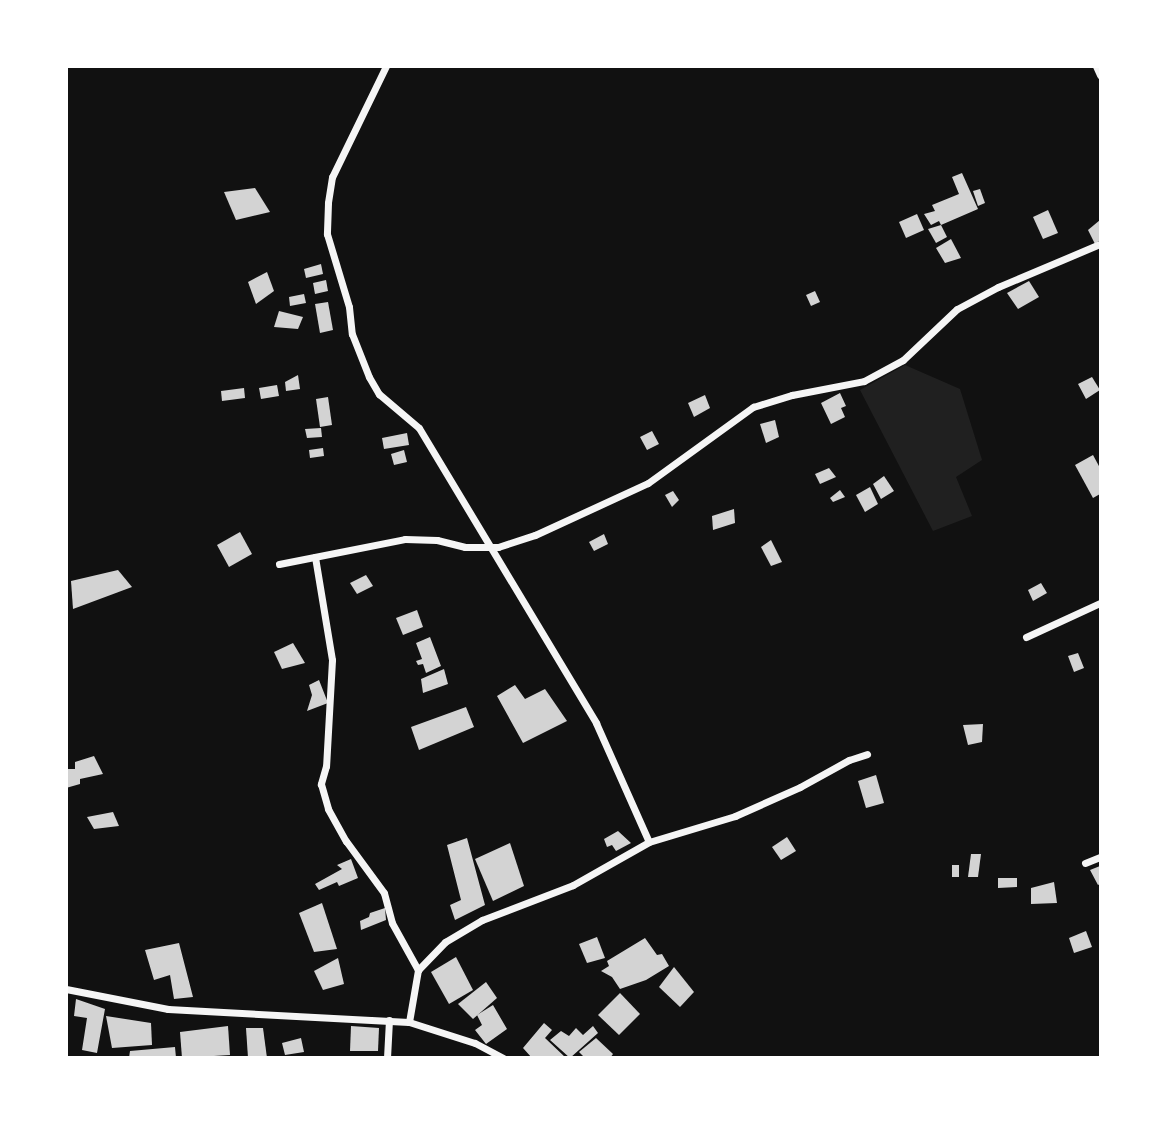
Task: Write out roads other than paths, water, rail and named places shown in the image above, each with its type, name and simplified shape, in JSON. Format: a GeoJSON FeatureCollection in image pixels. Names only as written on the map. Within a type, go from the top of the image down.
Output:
{"type":"FeatureCollection","features":[{"type":"Feature","properties":{"kind":"street"},"geometry":{"type":"LineString","coordinates":[[386,66],[332,177],[327,234],[349,307],[352,334],[369,377],[379,394],[419,428],[596,723],[649,842]]}},
{"type":"Feature","properties":{"kind":"street"},"geometry":{"type":"LineString","coordinates":[[1096,66],[1101,75]]}},
{"type":"Feature","properties":{"kind":"street"},"geometry":{"type":"LineString","coordinates":[[279,564],[405,539],[437,540],[465,547],[492,547],[535,535],[648,483],[753,407],[792,395],[864,381],[903,359],[957,309],[998,287],[1101,244]]}},
{"type":"Feature","properties":{"kind":"street"},"geometry":{"type":"LineString","coordinates":[[315,557],[332,660],[326,766],[321,785],[328,809],[346,841],[384,893],[392,923],[418,970]]}},
{"type":"Feature","properties":{"kind":"street"},"geometry":{"type":"LineString","coordinates":[[1026,637],[1101,603]]}},
{"type":"Feature","properties":{"kind":"street"},"geometry":{"type":"LineString","coordinates":[[409,1022],[418,970],[445,942],[482,920],[573,885],[649,842],[735,816],[800,788],[849,760],[867,754]]}},
{"type":"Feature","properties":{"kind":"street"},"geometry":{"type":"LineString","coordinates":[[1086,863],[1101,856]]}},
{"type":"Feature","properties":{"kind":"street"},"geometry":{"type":"LineString","coordinates":[[66,989],[168,1009],[409,1022],[475,1043],[503,1058]]}},
{"type":"Feature","properties":{"kind":"street"},"geometry":{"type":"LineString","coordinates":[[387,1058],[389,1020]]}}]}
